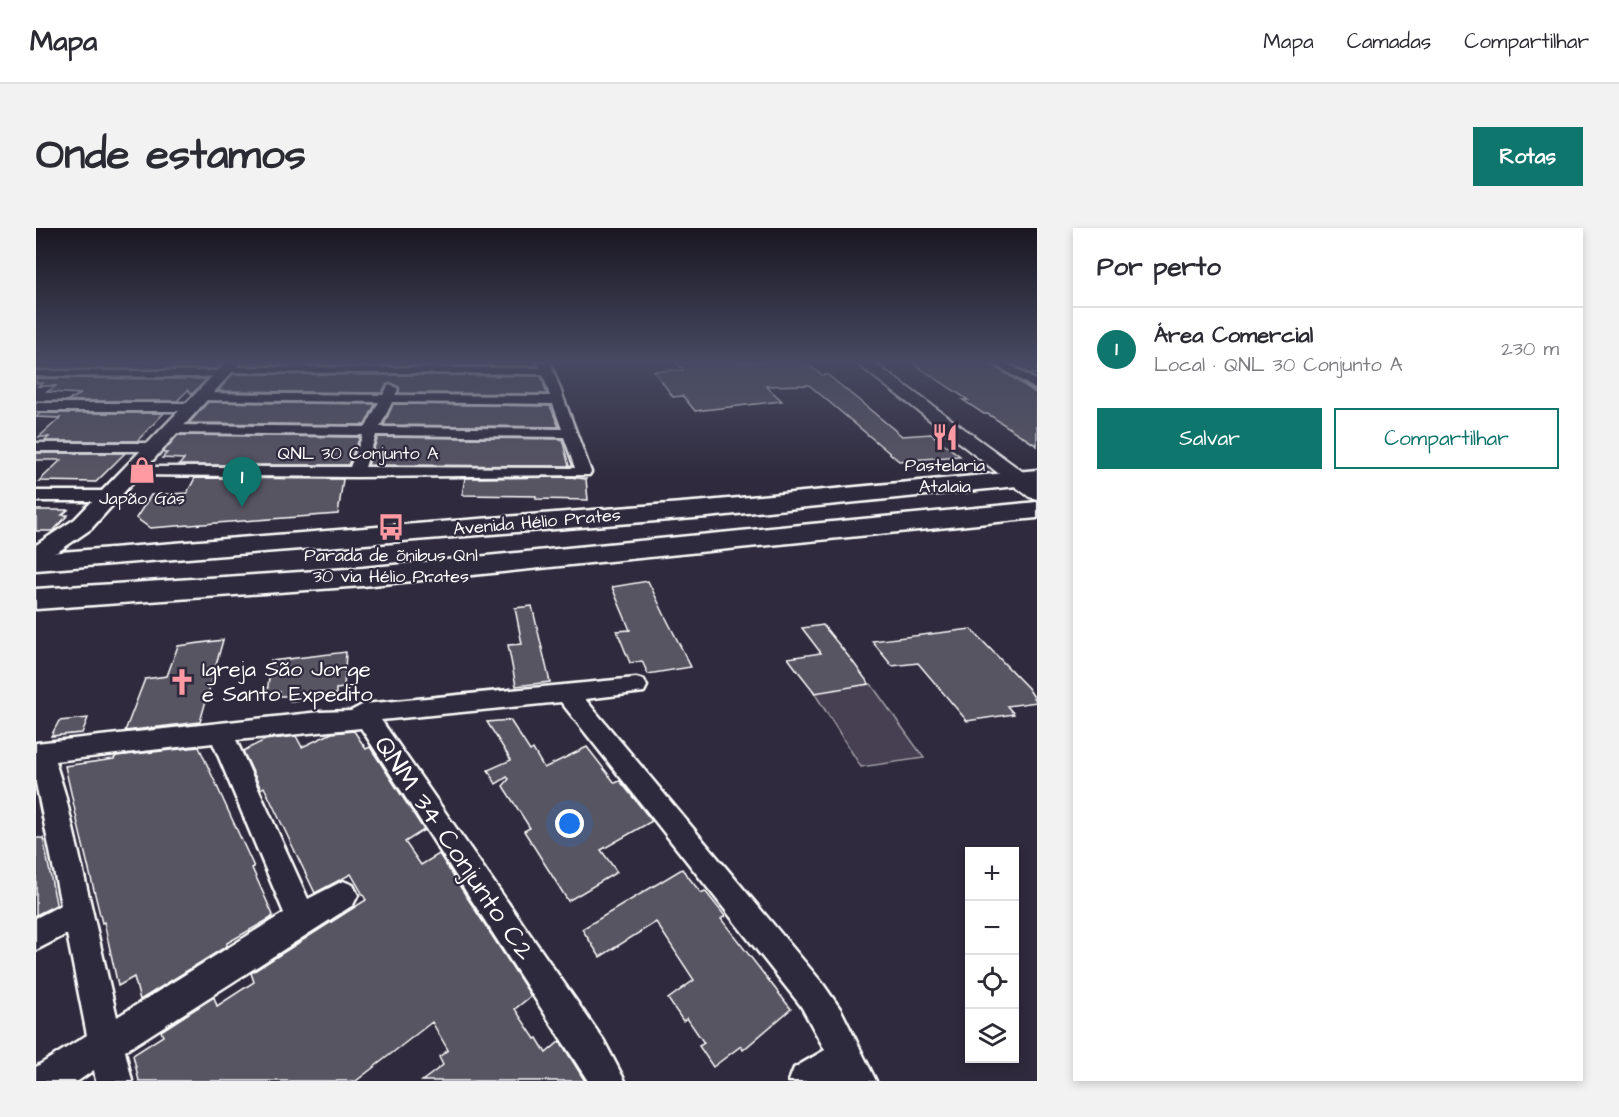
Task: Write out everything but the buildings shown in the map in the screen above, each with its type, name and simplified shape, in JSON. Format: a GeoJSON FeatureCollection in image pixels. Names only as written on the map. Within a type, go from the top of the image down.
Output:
{"type":"FeatureCollection","features":[{"type":"Feature","properties":{"kind":"main road"},"geometry":{"type":"LineString","coordinates":[[915,402],[1031,475]]}},
{"type":"Feature","properties":{"kind":"main road"},"geometry":{"type":"LineString","coordinates":[[916,402],[942,416],[975,440],[998,440],[941,402]]}},
{"type":"Feature","properties":{"kind":"main road","name":"Avenida Hélio Prates"},"geometry":{"type":"LineString","coordinates":[[36,562],[719,508],[1031,475]]}},
{"type":"Feature","properties":{"kind":"main road","name":"Avenida Hélio Prates"},"geometry":{"type":"LineString","coordinates":[[36,599],[363,577],[1037,510]]}},
{"type":"Feature","properties":{"kind":"main road","name":"Avenida Hélio Prates"},"geometry":{"type":"LineString","coordinates":[[934,520],[1010,522],[1037,519]]}},
{"type":"Feature","properties":{"kind":"main road"},"geometry":{"type":"LineString","coordinates":[[363,577],[347,571],[344,560],[349,553],[361,547],[492,535],[568,520]]}},
{"type":"Feature","properties":{"kind":"main road"},"geometry":{"type":"LineString","coordinates":[[77,596],[151,582],[292,571],[307,561],[309,553],[304,546],[292,543]]}},
{"type":"Feature","properties":{"kind":"street"},"geometry":{"type":"LineString","coordinates":[[36,553],[74,530],[133,471],[196,402]]}},
{"type":"Feature","properties":{"kind":"street"},"geometry":{"type":"LineString","coordinates":[[36,407],[201,402]]}},
{"type":"Feature","properties":{"kind":"street"},"geometry":{"type":"LineString","coordinates":[[282,431],[302,402]]}},
{"type":"Feature","properties":{"kind":"street"},"geometry":{"type":"LineString","coordinates":[[355,473],[371,431],[387,402]]}},
{"type":"Feature","properties":{"kind":"street"},"geometry":{"type":"LineString","coordinates":[[406,402],[465,415],[569,433],[558,402]]}},
{"type":"Feature","properties":{"kind":"street"},"geometry":{"type":"LineString","coordinates":[[172,429],[371,431],[546,402]]}},
{"type":"Feature","properties":{"kind":"street","name":"QNL 30 Conjunto A"},"geometry":{"type":"LineString","coordinates":[[133,471],[584,472],[569,433]]}},
{"type":"Feature","properties":{"kind":"street"},"geometry":{"type":"LineString","coordinates":[[36,447],[154,447]]}},
{"type":"Feature","properties":{"kind":"street"},"geometry":{"type":"LineString","coordinates":[[36,496],[108,496]]}},
{"type":"Feature","properties":{"kind":"street"},"geometry":{"type":"LineString","coordinates":[[36,537],[74,530]]}},
{"type":"Feature","properties":{"kind":"street"},"geometry":{"type":"LineString","coordinates":[[74,530],[75,546],[86,554],[102,558]]}},
{"type":"Feature","properties":{"kind":"street"},"geometry":{"type":"LineString","coordinates":[[363,713],[636,686]]}},
{"type":"Feature","properties":{"kind":"street"},"geometry":{"type":"LineString","coordinates":[[567,693],[812,995],[852,1069],[807,1081]]}},
{"type":"Feature","properties":{"kind":"street","name":"QNM 34 Conjunto C2"},"geometry":{"type":"LineString","coordinates":[[38,753],[320,721],[357,720],[363,713],[592,1053],[607,1081]]}},
{"type":"Feature","properties":{"kind":"street"},"geometry":{"type":"LineString","coordinates":[[220,734],[302,919]]}},
{"type":"Feature","properties":{"kind":"street"},"geometry":{"type":"LineString","coordinates":[[38,753],[44,798],[76,913],[114,1081]]}},
{"type":"Feature","properties":{"kind":"street"},"geometry":{"type":"LineString","coordinates":[[45,1081],[302,919],[344,895]]}},
{"type":"Feature","properties":{"kind":"street"},"geometry":{"type":"LineString","coordinates":[[36,935],[76,913]]}},
{"type":"Feature","properties":{"kind":"shaded area"},"geometry":{"type":"Polygon","coordinates":[[[871,684],[924,758],[861,767],[813,691],[871,684]]]}},
{"type":"Feature","properties":{"kind":"place","name":"Pastelaria Atalaia"},"geometry":{"type":"Point","coordinates":[945,437]}},
{"type":"Feature","properties":{"kind":"place","name":"Japão Gás"},"geometry":{"type":"Point","coordinates":[142,470]}},
{"type":"Feature","properties":{"kind":"place","name":"Área Comercial"},"geometry":{"type":"Point","coordinates":[242,507]}},
{"type":"Feature","properties":{"kind":"place","name":"Parada de õnibus Qnl 30 via Hélio Prates"},"geometry":{"type":"Point","coordinates":[391,527]}},
{"type":"Feature","properties":{"kind":"place","name":"Igreja São Jorge e Santo Expedito"},"geometry":{"type":"Point","coordinates":[182,682]}}]}
